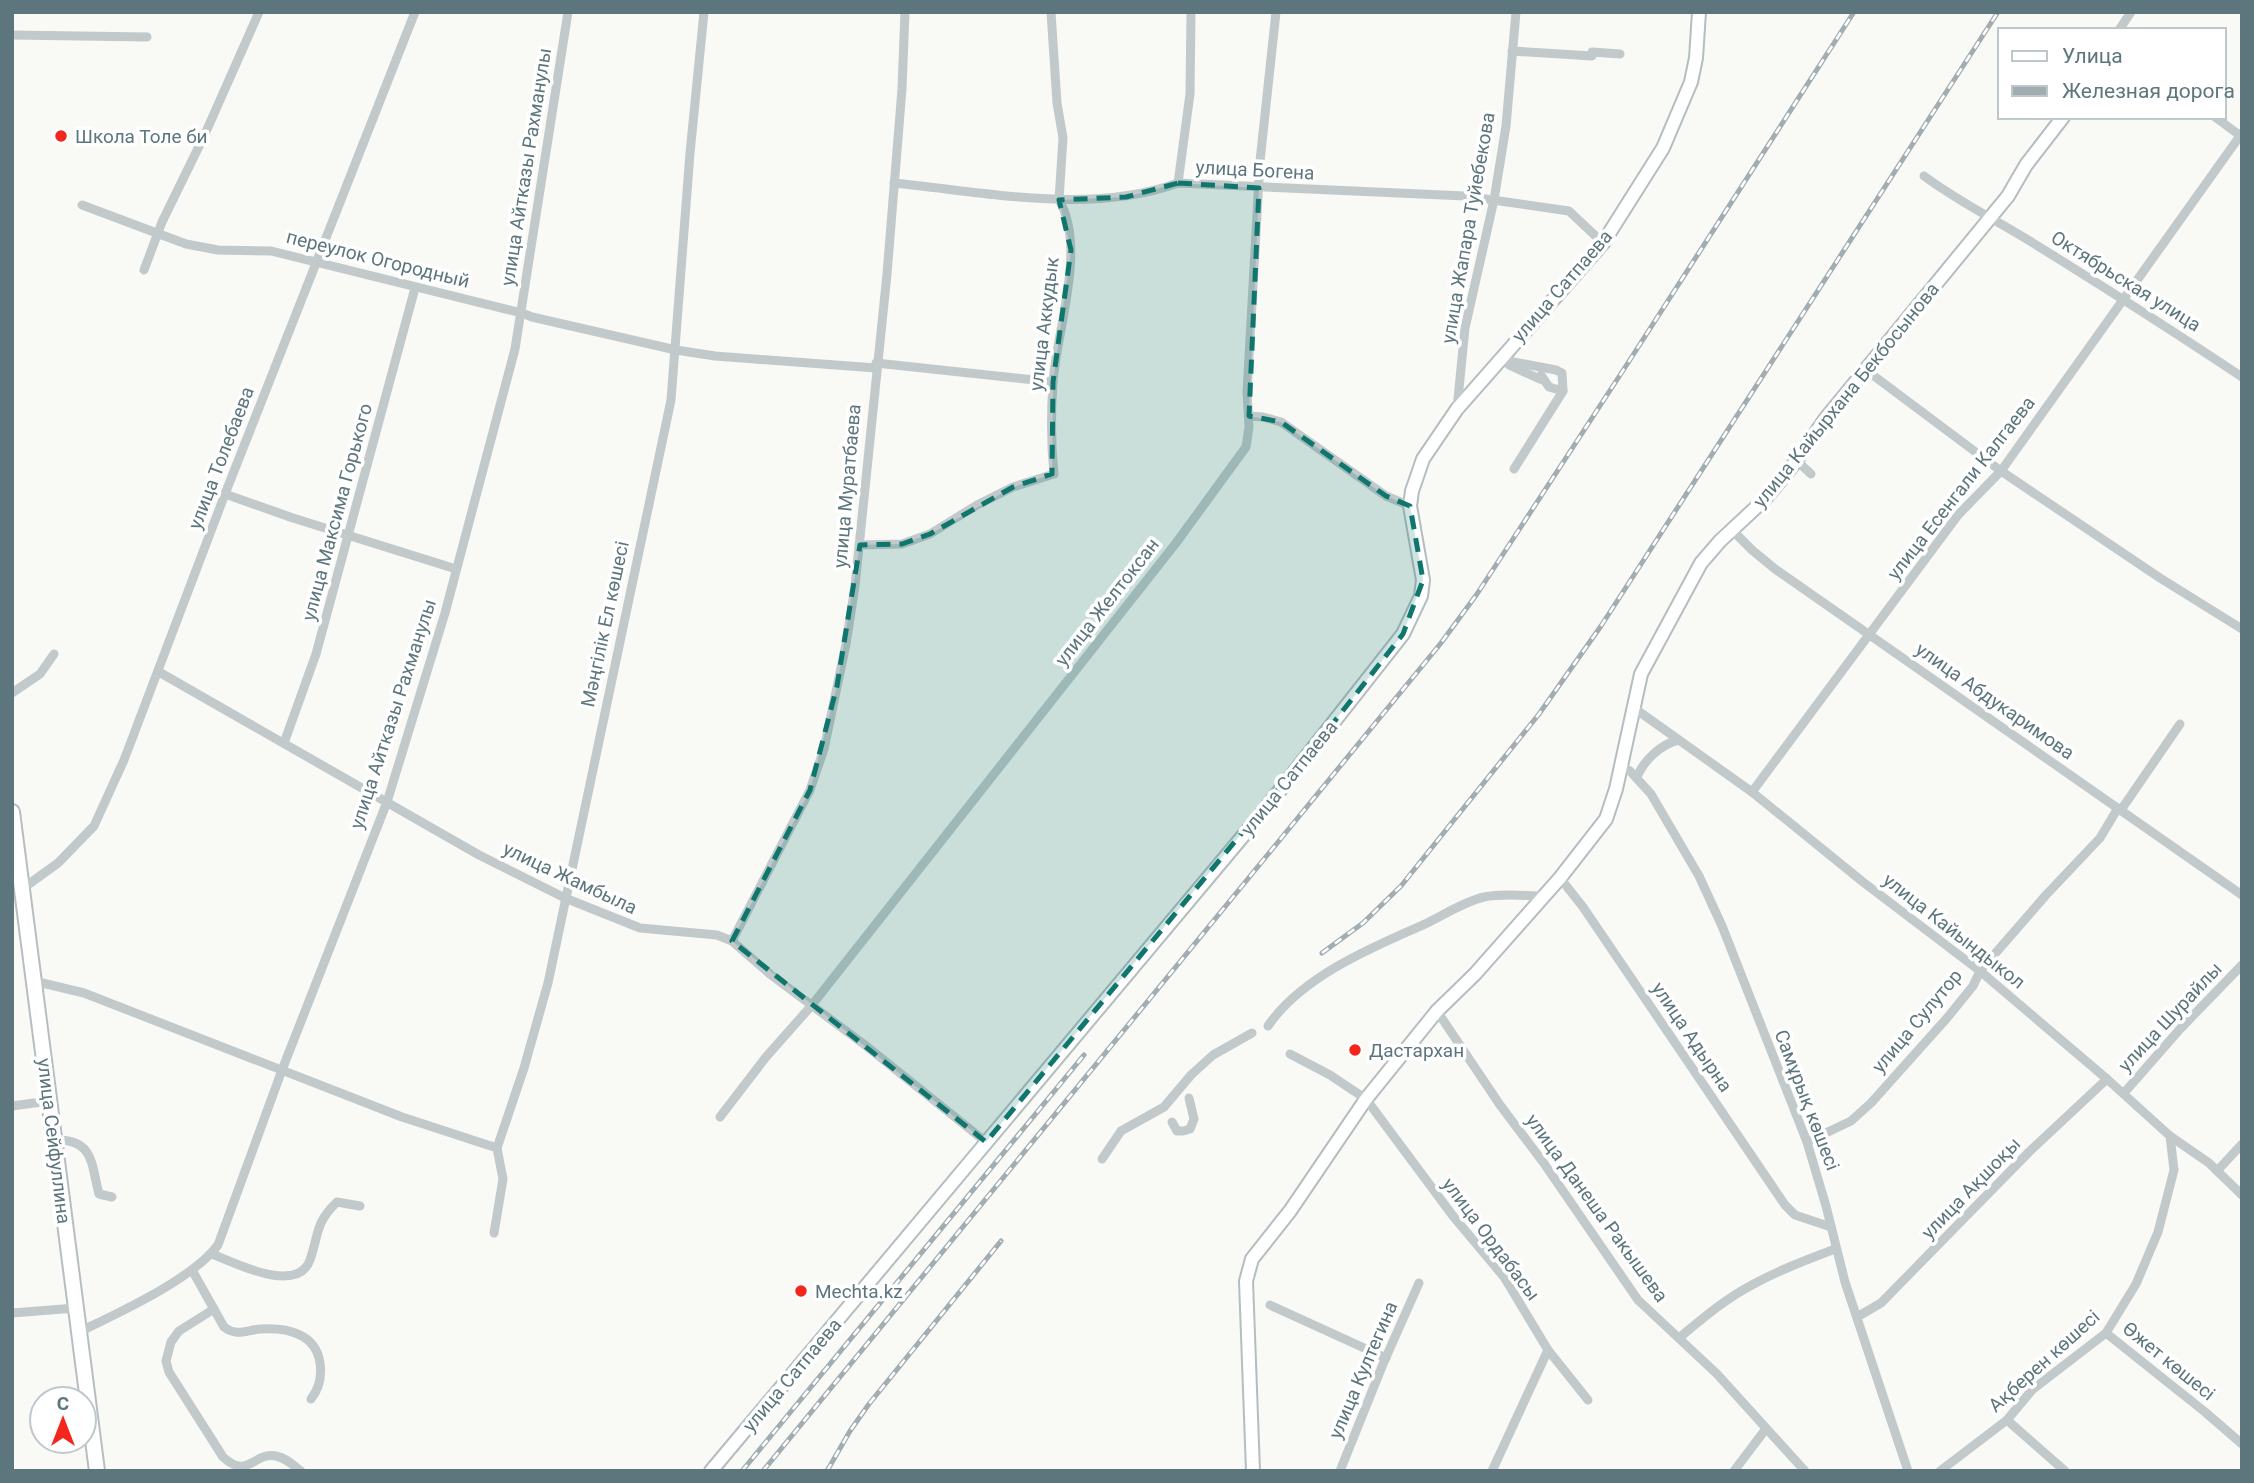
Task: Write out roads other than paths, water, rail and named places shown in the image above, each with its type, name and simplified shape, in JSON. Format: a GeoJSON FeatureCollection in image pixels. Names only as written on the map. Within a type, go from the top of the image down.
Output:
{"type":"FeatureCollection","features":[{"type":"Feature","properties":{"kind":"main road","name":"улица Сейфуллина"},"geometry":{"type":"LineString","coordinates":[[12,812],[97,1471]]}},
{"type":"Feature","properties":{"kind":"street"},"geometry":{"type":"LineString","coordinates":[[144,270],[157,235],[259,12]]}},
{"type":"Feature","properties":{"kind":"street","name":"улица Толебаева"},"geometry":{"type":"LineString","coordinates":[[22,889],[58,863],[94,826],[124,760],[225,494],[415,12]]}},
{"type":"Feature","properties":{"kind":"street","name":"улица Айтказы Рахманулы"},"geometry":{"type":"LineString","coordinates":[[79,1332],[192,1270],[212,1254],[218,1245],[282,1070],[387,802],[418,702],[505,391],[522,313],[568,12]]}},
{"type":"Feature","properties":{"kind":"street","name":"Мәңгілік Ел көшесі"},"geometry":{"type":"LineString","coordinates":[[494,1233],[502,1197],[502,1179],[496,1148],[524,1068],[548,983],[671,400],[704,12]]}},
{"type":"Feature","properties":{"kind":"street","name":"улица Муратбаева"},"geometry":{"type":"LineString","coordinates":[[732,941],[810,790],[820,759],[846,644],[860,545],[887,274],[905,12]]}},
{"type":"Feature","properties":{"kind":"street","name":"улица Аккудык"},"geometry":{"type":"LineString","coordinates":[[860,545],[902,544],[930,534],[1013,487],[1054,474],[1053,382],[1071,250],[1064,208],[1059,200],[1063,138],[1057,103],[1051,12]]}},
{"type":"Feature","properties":{"kind":"street"},"geometry":{"type":"LineString","coordinates":[[1178,183],[1190,94],[1191,12]]}},
{"type":"Feature","properties":{"kind":"street","name":"улица Желтоксан"},"geometry":{"type":"LineString","coordinates":[[720,1117],[766,1057],[812,1005],[1176,543],[1246,447],[1259,188],[1270,52],[1276,12]]}},
{"type":"Feature","properties":{"kind":"street","name":"улица Жапара Туйебекова"},"geometry":{"type":"LineString","coordinates":[[1457,409],[1465,328],[1494,200],[1506,126],[1516,12]]}},
{"type":"Feature","properties":{"kind":"street","name":"улица Сатпаева"},"geometry":{"type":"LineString","coordinates":[[712,1471],[1259,817],[1403,634],[1418,605],[1423,580],[1410,506],[1423,459],[1457,409],[1498,359],[1603,243],[1663,148],[1691,82],[1696,58],[1699,12]]}},
{"type":"Feature","properties":{"kind":"street"},"geometry":{"type":"LineString","coordinates":[[2120,28],[2131,12]]}},
{"type":"Feature","properties":{"kind":"street"},"geometry":{"type":"LineString","coordinates":[[12,35],[147,37]]}},
{"type":"Feature","properties":{"kind":"street"},"geometry":{"type":"LineString","coordinates":[[1512,51],[1620,54]]}},
{"type":"Feature","properties":{"kind":"street","name":"улица Кайырхана Бекбосынова"},"geometry":{"type":"LineString","coordinates":[[1253,1471],[1246,1281],[1253,1259],[1290,1211],[1366,1099],[1437,1011],[1475,974],[1560,878],[1606,819],[1622,766],[1641,674],[1701,563],[1764,500],[1826,418],[2008,196],[2026,165],[2061,119]]}},
{"type":"Feature","properties":{"kind":"street"},"geometry":{"type":"LineString","coordinates":[[2218,119],[2241,135]]}},
{"type":"Feature","properties":{"kind":"street","name":"улица Есенгали Калгаева"},"geometry":{"type":"LineString","coordinates":[[1752,792],[1958,515],[2001,471],[2241,135]]}},
{"type":"Feature","properties":{"kind":"street","name":"Октябрьская улица"},"geometry":{"type":"LineString","coordinates":[[1924,176],[1952,198],[1991,217],[2242,377]]}},
{"type":"Feature","properties":{"kind":"street","name":"улица Богена"},"geometry":{"type":"LineString","coordinates":[[894,183],[1059,200],[1126,197],[1178,183],[1465,196],[1569,211],[1603,243]]}},
{"type":"Feature","properties":{"kind":"street","name":"переулок Огородный"},"geometry":{"type":"LineString","coordinates":[[82,205],[157,235],[208,248],[271,251],[532,317],[676,350],[715,356],[876,366],[1053,382]]}},
{"type":"Feature","properties":{"kind":"street","name":"улица Максима Горького"},"geometry":{"type":"LineString","coordinates":[[285,743],[316,654],[415,288]]}},
{"type":"Feature","properties":{"kind":"street"},"geometry":{"type":"LineString","coordinates":[[1498,359],[1562,373],[1563,391],[1514,469]]}},
{"type":"Feature","properties":{"kind":"street"},"geometry":{"type":"LineString","coordinates":[[1498,359],[1542,380],[1556,390],[1563,391]]}},
{"type":"Feature","properties":{"kind":"street"},"geometry":{"type":"LineString","coordinates":[[1542,368],[1542,380]]}},
{"type":"Feature","properties":{"kind":"street"},"geometry":{"type":"LineString","coordinates":[[1866,370],[2001,471],[2160,578],[2242,629]]}},
{"type":"Feature","properties":{"kind":"street"},"geometry":{"type":"LineString","coordinates":[[1249,416],[1264,416],[1281,422],[1386,496],[1410,506]]}},
{"type":"Feature","properties":{"kind":"street"},"geometry":{"type":"LineString","coordinates":[[1796,460],[1811,474]]}},
{"type":"Feature","properties":{"kind":"street"},"geometry":{"type":"LineString","coordinates":[[225,494],[456,569]]}},
{"type":"Feature","properties":{"kind":"street","name":"улица Абдукаримова"},"geometry":{"type":"LineString","coordinates":[[1733,531],[1775,569],[2242,895]]}},
{"type":"Feature","properties":{"kind":"street"},"geometry":{"type":"LineString","coordinates":[[12,693],[40,674],[54,654]]}},
{"type":"Feature","properties":{"kind":"street","name":"улица Жамбыла"},"geometry":{"type":"LineString","coordinates":[[159,672],[490,860],[565,898],[640,928],[718,935],[732,941],[771,975],[865,1045],[986,1142]]}},
{"type":"Feature","properties":{"kind":"street","name":"улица Кайындыкол"},"geometry":{"type":"LineString","coordinates":[[1634,708],[1752,792],[1863,882],[1980,971],[2171,1136],[2209,1163],[2242,1195]]}},
{"type":"Feature","properties":{"kind":"street","name":"улица Сулутор"},"geometry":{"type":"LineString","coordinates":[[1807,1142],[1851,1121],[1871,1103],[1973,986],[1980,971],[2100,838],[2179,724]]}},
{"type":"Feature","properties":{"kind":"street"},"geometry":{"type":"LineString","coordinates":[[1637,777],[1654,753],[1679,740]]}},
{"type":"Feature","properties":{"kind":"street","name":"Самұрық көшесі"},"geometry":{"type":"LineString","coordinates":[[1622,766],[1637,777],[1651,794],[1699,876],[1722,926],[1807,1142],[1835,1249],[1908,1471]]}},
{"type":"Feature","properties":{"kind":"street","name":"улица Адырна"},"geometry":{"type":"LineString","coordinates":[[1560,878],[1583,907],[1785,1205],[1795,1214],[1831,1227]]}},
{"type":"Feature","properties":{"kind":"street"},"geometry":{"type":"LineString","coordinates":[[1268,1026],[1277,1012],[1298,992],[1396,934],[1485,897],[1544,896]]}},
{"type":"Feature","properties":{"kind":"street","name":"улица Шурайлы"},"geometry":{"type":"LineString","coordinates":[[2124,1093],[2180,1029],[2242,965]]}},
{"type":"Feature","properties":{"kind":"street"},"geometry":{"type":"LineString","coordinates":[[34,981],[84,993],[402,1117],[496,1148]]}},
{"type":"Feature","properties":{"kind":"street","name":"улица Данеша Ракышева"},"geometry":{"type":"LineString","coordinates":[[1437,1011],[1638,1300],[1745,1403],[1765,1430],[1805,1471]]}},
{"type":"Feature","properties":{"kind":"street"},"geometry":{"type":"LineString","coordinates":[[1102,1159],[1121,1131],[1164,1107],[1191,1075],[1213,1055],[1252,1032]]}},
{"type":"Feature","properties":{"kind":"street"},"geometry":{"type":"LineString","coordinates":[[1290,1054],[1366,1099]]}},
{"type":"Feature","properties":{"kind":"street","name":"улица Ақшоқы"},"geometry":{"type":"LineString","coordinates":[[1857,1317],[1881,1303],[1918,1268],[1994,1187],[2107,1079]]}},
{"type":"Feature","properties":{"kind":"street"},"geometry":{"type":"LineString","coordinates":[[1172,1122],[1177,1130],[1190,1129],[1194,1119],[1189,1098]]}},
{"type":"Feature","properties":{"kind":"street","name":"улица Ордабасы"},"geometry":{"type":"LineString","coordinates":[[1366,1099],[1452,1216],[1504,1277],[1548,1350],[1588,1400]]}},
{"type":"Feature","properties":{"kind":"street"},"geometry":{"type":"LineString","coordinates":[[12,1106],[49,1101]]}},
{"type":"Feature","properties":{"kind":"street","name":"Ақберен көшесі"},"geometry":{"type":"LineString","coordinates":[[1940,1471],[2007,1420],[2032,1390],[2106,1333],[2136,1284],[2158,1232],[2174,1170],[2171,1136]]}},
{"type":"Feature","properties":{"kind":"street"},"geometry":{"type":"LineString","coordinates":[[54,1140],[70,1139],[77,1142],[92,1162],[99,1194],[112,1197]]}},
{"type":"Feature","properties":{"kind":"street"},"geometry":{"type":"LineString","coordinates":[[2217,1171],[2242,1144]]}},
{"type":"Feature","properties":{"kind":"street"},"geometry":{"type":"LineString","coordinates":[[212,1254],[274,1275],[291,1277],[304,1269],[309,1262],[320,1222],[332,1207],[337,1202],[360,1206]]}},
{"type":"Feature","properties":{"kind":"street"},"geometry":{"type":"LineString","coordinates":[[1679,1338],[1716,1307],[1749,1286],[1787,1267],[1835,1249]]}},
{"type":"Feature","properties":{"kind":"street"},"geometry":{"type":"LineString","coordinates":[[192,1270],[224,1327],[230,1331],[243,1333],[273,1329],[290,1331],[308,1339],[319,1357],[321,1369],[318,1391],[311,1399]]}},
{"type":"Feature","properties":{"kind":"street","name":"улица Култегина"},"geometry":{"type":"LineString","coordinates":[[1340,1471],[1385,1358],[1419,1283]]}},
{"type":"Feature","properties":{"kind":"street"},"geometry":{"type":"LineString","coordinates":[[1270,1305],[1385,1358]]}},
{"type":"Feature","properties":{"kind":"street"},"geometry":{"type":"LineString","coordinates":[[12,1313],[76,1308]]}},
{"type":"Feature","properties":{"kind":"street"},"geometry":{"type":"LineString","coordinates":[[214,1310],[179,1331],[171,1342],[166,1361],[169,1371],[229,1463],[244,1466],[272,1455],[287,1460],[301,1471]]}},
{"type":"Feature","properties":{"kind":"street","name":"Өжет көшесі"},"geometry":{"type":"LineString","coordinates":[[2106,1333],[2242,1444]]}},
{"type":"Feature","properties":{"kind":"street"},"geometry":{"type":"LineString","coordinates":[[1492,1471],[1548,1350]]}},
{"type":"Feature","properties":{"kind":"street"},"geometry":{"type":"LineString","coordinates":[[2007,1420],[2065,1471]]}},
{"type":"Feature","properties":{"kind":"street"},"geometry":{"type":"LineString","coordinates":[[1734,1471],[1765,1430]]}},
{"type":"Feature","properties":{"kind":"railway"},"geometry":{"type":"LineString","coordinates":[[763,1471],[1441,643],[1477,594],[1854,12]]}},
{"type":"Feature","properties":{"kind":"railway"},"geometry":{"type":"LineString","coordinates":[[1322,953],[1363,923],[1401,886],[1539,714],[1601,626],[1998,12]]}},
{"type":"Feature","properties":{"kind":"railway"},"geometry":{"type":"LineString","coordinates":[[742,1471],[1084,1055]]}},
{"type":"Feature","properties":{"kind":"railway"},"geometry":{"type":"LineString","coordinates":[[827,1471],[869,1404],[1001,1241]]}},
{"type":"Feature","properties":{"kind":"place","name":"Школа Толе би"},"geometry":{"type":"Point","coordinates":[61,136]}},
{"type":"Feature","properties":{"kind":"place","name":"Дастархан"},"geometry":{"type":"Point","coordinates":[1355,1050]}},
{"type":"Feature","properties":{"kind":"place","name":"Mechta.kz"},"geometry":{"type":"Point","coordinates":[801,1291]}}]}
